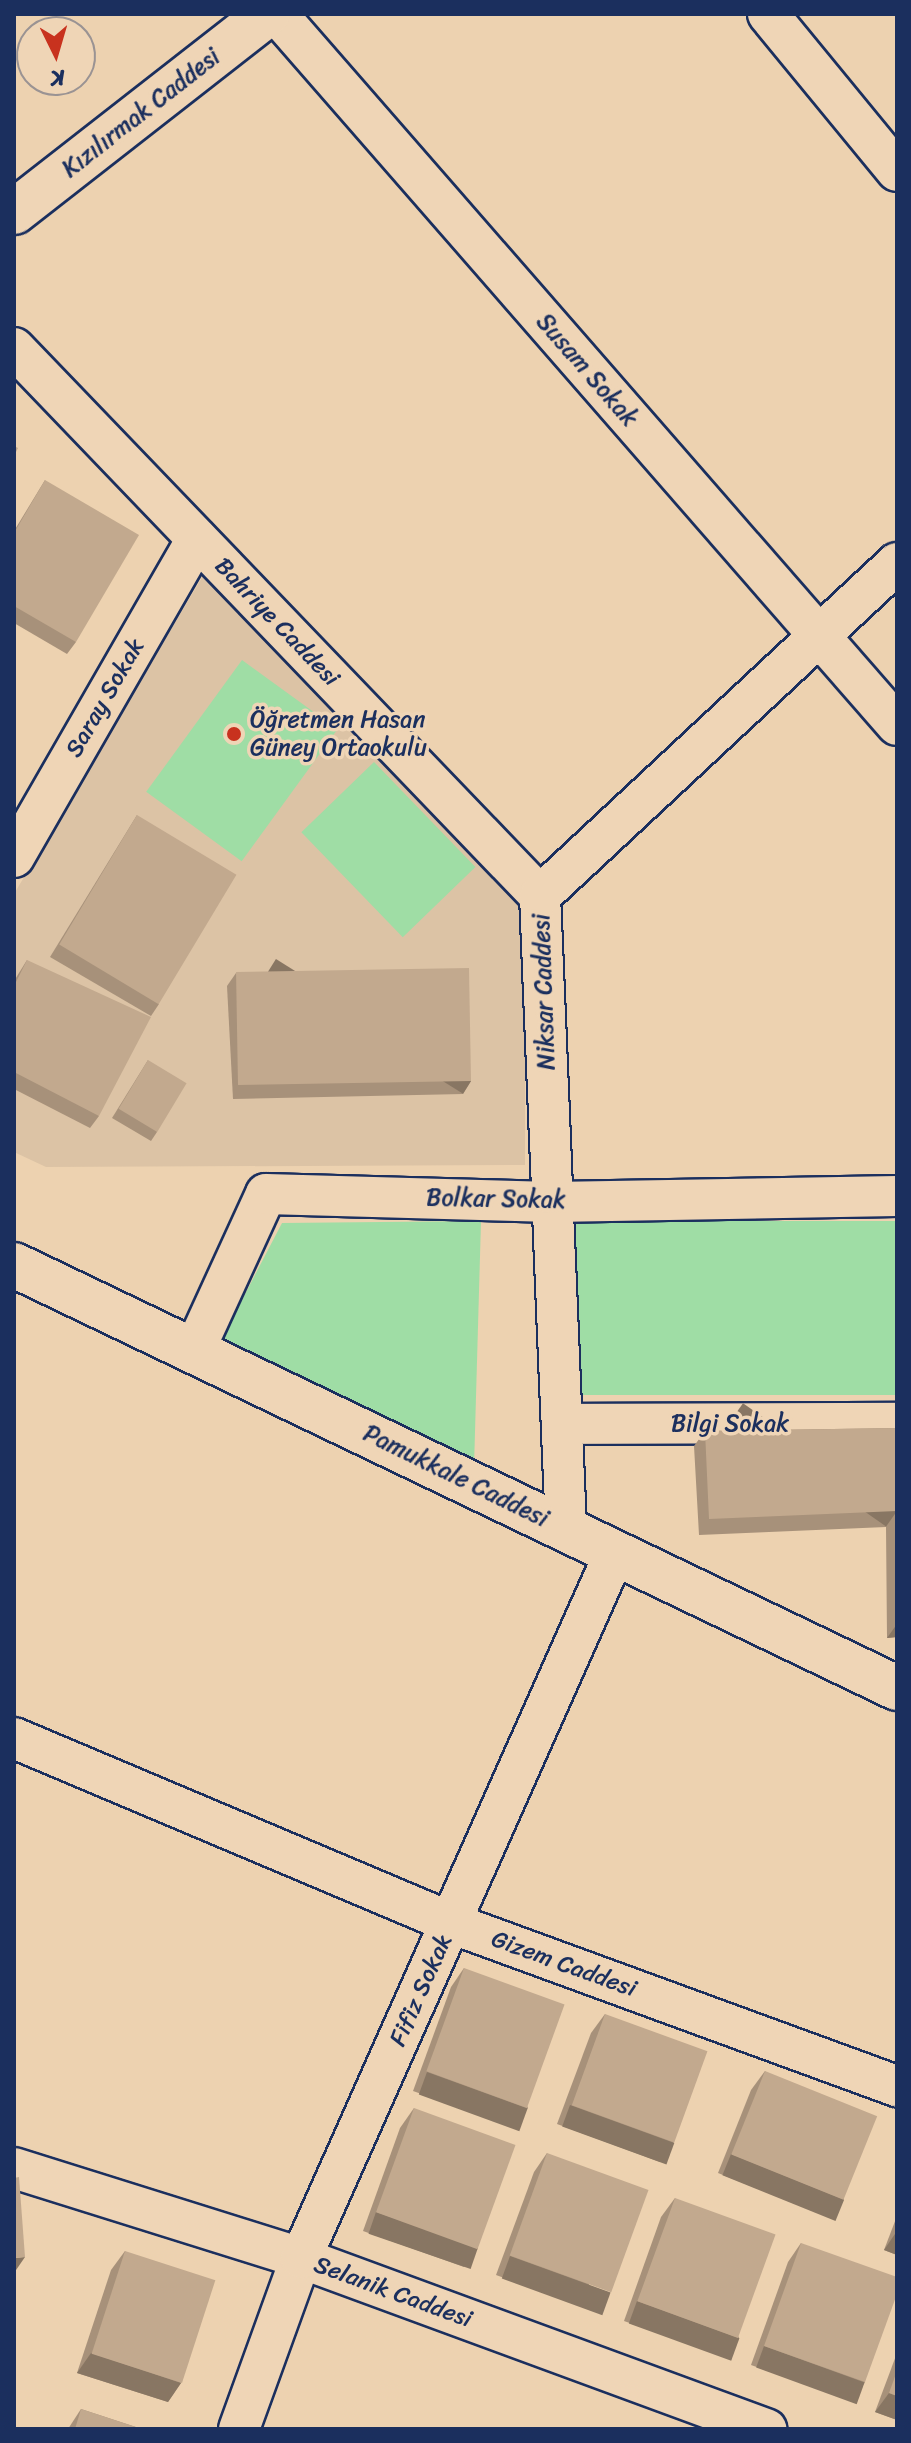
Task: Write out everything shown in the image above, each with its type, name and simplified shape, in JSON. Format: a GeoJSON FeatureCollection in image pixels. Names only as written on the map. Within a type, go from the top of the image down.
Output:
{"type":"FeatureCollection","features":[{"type":"Feature","properties":{"kind":"street","name":"Kızılırmak Caddesi"},"geometry":{"type":"LineString","coordinates":[[14,212],[267,14]]}},
{"type":"Feature","properties":{"kind":"street","name":"Susam Sokak"},"geometry":{"type":"LineString","coordinates":[[277,14],[897,725]]}},
{"type":"Feature","properties":{"kind":"street"},"geometry":{"type":"LineString","coordinates":[[768,14],[897,171]]}},
{"type":"Feature","properties":{"kind":"street","name":"Bahriye Caddesi"},"geometry":{"type":"LineString","coordinates":[[14,348],[540,896]]}},
{"type":"Feature","properties":{"kind":"street","name":"Saray Sokak"},"geometry":{"type":"LineString","coordinates":[[14,857],[197,539]]}},
{"type":"Feature","properties":{"kind":"street","name":"Niksar Caddesi"},"geometry":{"type":"LineString","coordinates":[[566,1529],[540,896],[897,563]]}},
{"type":"Feature","properties":{"kind":"street","name":"Bolkar Sokak"},"geometry":{"type":"LineString","coordinates":[[195,1349],[266,1194],[552,1202],[897,1196]]}},
{"type":"Feature","properties":{"kind":"street","name":"Pamukkale Caddesi"},"geometry":{"type":"LineString","coordinates":[[14,1265],[195,1349],[614,1555],[897,1688]]}},
{"type":"Feature","properties":{"kind":"street","name":"Bilgi Sokak"},"geometry":{"type":"LineString","coordinates":[[562,1424],[897,1423]]}},
{"type":"Feature","properties":{"kind":"street","name":"Fifiz Sokak"},"geometry":{"type":"LineString","coordinates":[[239,2429],[301,2258],[614,1555]]}},
{"type":"Feature","properties":{"kind":"street","name":"Gizem Caddesi"},"geometry":{"type":"LineString","coordinates":[[14,1738],[451,1923],[897,2086]]}},
{"type":"Feature","properties":{"kind":"street","name":"Selanik Caddesi"},"geometry":{"type":"LineString","coordinates":[[14,2168],[301,2258],[767,2429]]}},
{"type":"Feature","properties":{"kind":"shaded area","name":"Öğretmen Hasan Güney Ortaokulu"},"geometry":{"type":"Polygon","coordinates":[[[204,574],[525,906],[525,1165],[46,1167],[14,1152],[14,894],[204,574]]]}},
{"type":"Feature","properties":{"kind":"green space"},"geometry":{"type":"Polygon","coordinates":[[[242,660],[337,729],[242,861],[146,792],[242,660]]]}},
{"type":"Feature","properties":{"kind":"green space"},"geometry":{"type":"Polygon","coordinates":[[[374,762],[475,867],[403,937],[301,832],[374,762]]]}},
{"type":"Feature","properties":{"kind":"green space"},"geometry":{"type":"Polygon","coordinates":[[[481,1221],[474,1467],[220,1342],[282,1223],[481,1221]]]}},
{"type":"Feature","properties":{"kind":"green space"},"geometry":{"type":"Polygon","coordinates":[[[570,1221],[897,1221],[897,1395],[570,1395],[570,1221]]]}},
{"type":"Feature","properties":{"kind":"building"},"geometry":{"type":"Polygon","coordinates":[[[45,480],[139,535],[76,642],[14,606],[14,533],[45,480]]]}},
{"type":"Feature","properties":{"kind":"building"},"geometry":{"type":"Polygon","coordinates":[[[137,815],[236,875],[159,1004],[59,944],[137,815]]]}},
{"type":"Feature","properties":{"kind":"building"},"geometry":{"type":"Polygon","coordinates":[[[27,960],[151,1017],[99,1116],[14,1072],[14,986],[27,960]]]}},
{"type":"Feature","properties":{"kind":"building"},"geometry":{"type":"Polygon","coordinates":[[[469,968],[471,1081],[238,1085],[236,972],[469,968]]]}},
{"type":"Feature","properties":{"kind":"building"},"geometry":{"type":"Polygon","coordinates":[[[148,1060],[187,1083],[157,1132],[119,1109],[148,1060]]]}},
{"type":"Feature","properties":{"kind":"building"},"geometry":{"type":"Polygon","coordinates":[[[897,1428],[897,1511],[709,1519],[705,1431],[897,1428]]]}},
{"type":"Feature","properties":{"kind":"building"},"geometry":{"type":"Polygon","coordinates":[[[464,1968],[565,2005],[527,2108],[426,2071],[464,1968]]]}},
{"type":"Feature","properties":{"kind":"building"},"geometry":{"type":"Polygon","coordinates":[[[605,2014],[707,2051],[674,2142],[572,2105],[605,2014]]]}},
{"type":"Feature","properties":{"kind":"building"},"geometry":{"type":"Polygon","coordinates":[[[765,2071],[877,2116],[843,2200],[731,2154],[765,2071]]]}},
{"type":"Feature","properties":{"kind":"building"},"geometry":{"type":"Polygon","coordinates":[[[414,2108],[515,2145],[478,2249],[376,2212],[414,2108]]]}},
{"type":"Feature","properties":{"kind":"building"},"geometry":{"type":"Polygon","coordinates":[[[547,2153],[648,2190],[611,2292],[510,2255],[547,2153]]]}},
{"type":"Feature","properties":{"kind":"building"},"geometry":{"type":"Polygon","coordinates":[[[19,2177],[25,2257],[14,2258],[14,2178],[19,2177]]]}},
{"type":"Feature","properties":{"kind":"building"},"geometry":{"type":"Polygon","coordinates":[[[675,2198],[776,2235],[738,2338],[637,2301],[675,2198]]]}},
{"type":"Feature","properties":{"kind":"building"},"geometry":{"type":"Polygon","coordinates":[[[801,2243],[897,2277],[897,2294],[865,2382],[764,2346],[801,2243]]]}},
{"type":"Feature","properties":{"kind":"building"},"geometry":{"type":"Polygon","coordinates":[[[125,2251],[215,2280],[182,2383],[92,2354],[125,2251]]]}},
{"type":"Feature","properties":{"kind":"building"},"geometry":{"type":"Polygon","coordinates":[[[897,2371],[897,2396],[889,2393],[897,2371]]]}},
{"type":"Feature","properties":{"kind":"building"},"geometry":{"type":"Polygon","coordinates":[[[81,2409],[142,2429],[75,2429],[81,2409]]]}},
{"type":"Feature","properties":{"kind":"place","name":"Öğretmen Hasan Güney Ortaokulu"},"geometry":{"type":"Point","coordinates":[234,734]}}]}
